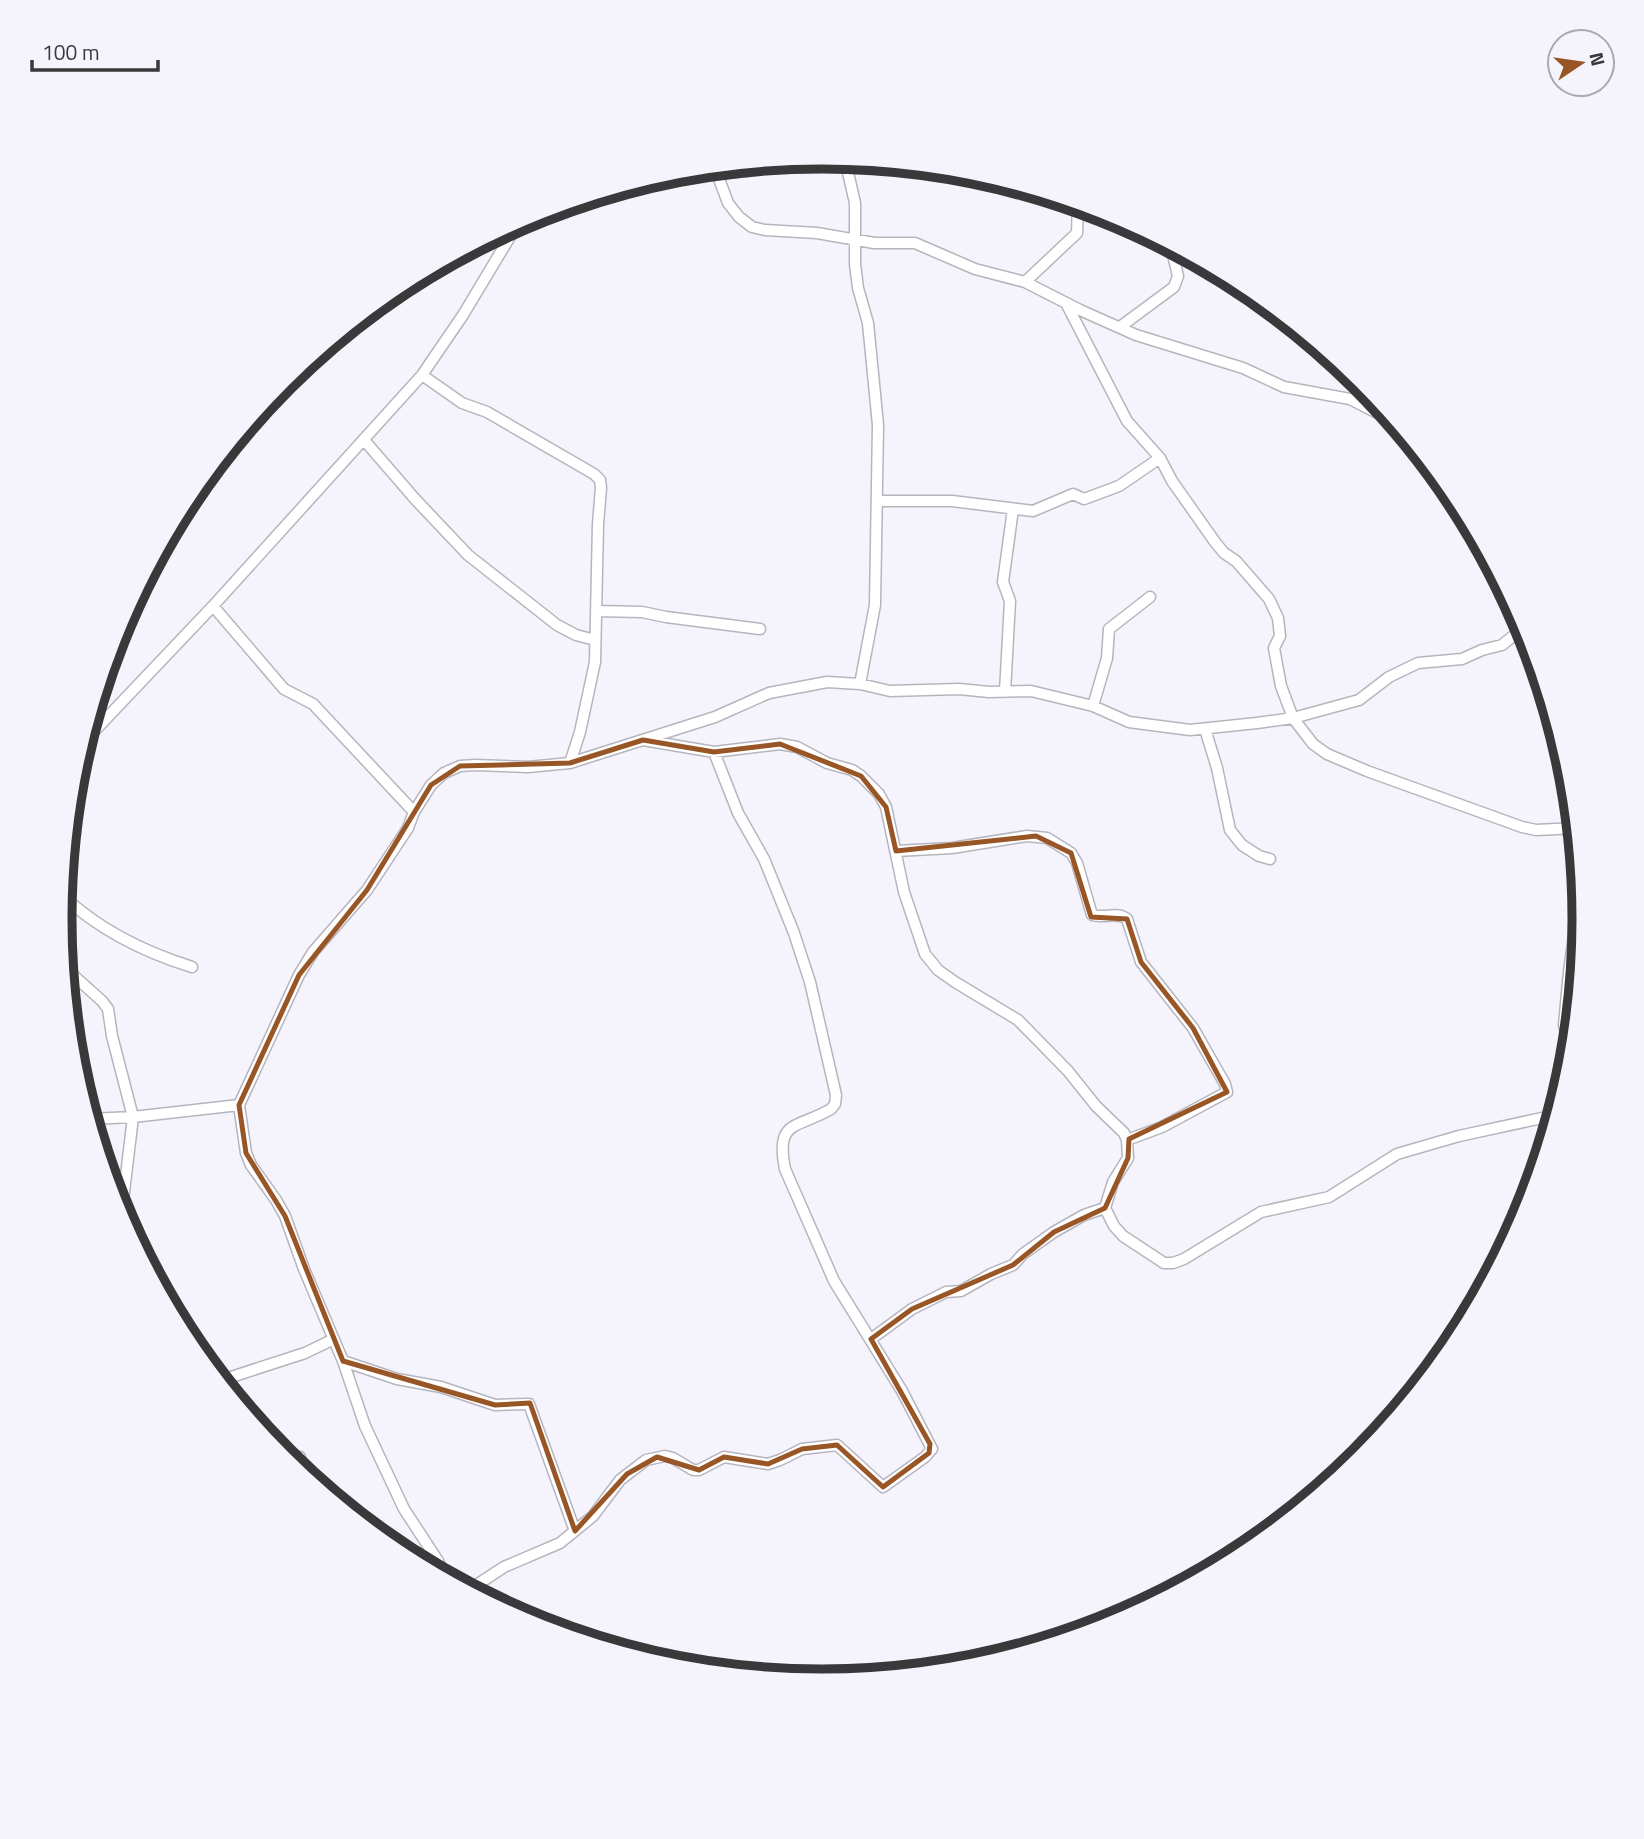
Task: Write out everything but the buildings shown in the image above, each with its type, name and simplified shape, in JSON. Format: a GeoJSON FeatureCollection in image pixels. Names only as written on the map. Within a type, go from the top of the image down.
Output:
{"type":"FeatureCollection","features":[{"type":"Feature","properties":{"kind":"street"},"geometry":{"type":"LineString","coordinates":[[848,170],[855,203],[854,238],[858,288],[869,334],[878,425],[875,605],[860,684]]}},
{"type":"Feature","properties":{"kind":"street"},"geometry":{"type":"LineString","coordinates":[[718,177],[728,203],[739,217],[752,226],[765,230],[854,238],[874,243],[915,243],[975,269],[1025,282],[1120,327],[1175,348],[1243,368],[1284,387],[1350,399],[1373,411]]}},
{"type":"Feature","properties":{"kind":"street"},"geometry":{"type":"LineString","coordinates":[[1025,282],[1077,233],[1078,214]]}},
{"type":"Feature","properties":{"kind":"street"},"geometry":{"type":"LineString","coordinates":[[96,729],[422,375],[463,316],[509,238]]}},
{"type":"Feature","properties":{"kind":"street"},"geometry":{"type":"LineString","coordinates":[[1120,327],[1174,287],[1178,276],[1174,258]]}},
{"type":"Feature","properties":{"kind":"street"},"geometry":{"type":"LineString","coordinates":[[1066,303],[1127,421],[1160,458],[1172,481],[1215,542],[1224,553],[1236,561],[1269,599],[1278,618],[1280,636],[1274,648],[1281,686],[1293,718],[1313,744],[1327,754],[1367,771],[1521,827],[1536,830],[1567,828]]}},
{"type":"Feature","properties":{"kind":"street"},"geometry":{"type":"LineString","coordinates":[[422,375],[452,397],[487,412],[600,480],[594,673],[570,763]]}},
{"type":"Feature","properties":{"kind":"street"},"geometry":{"type":"LineString","coordinates":[[364,440],[468,555],[557,625],[576,635],[595,640]]}},
{"type":"Feature","properties":{"kind":"street"},"geometry":{"type":"LineString","coordinates":[[877,501],[952,501],[1038,510],[1073,494],[1084,499],[1108,490],[1128,481],[1160,458]]}},
{"type":"Feature","properties":{"kind":"street"},"geometry":{"type":"LineString","coordinates":[[1005,692],[1010,607],[1003,582],[1013,509]]}},
{"type":"Feature","properties":{"kind":"street"},"geometry":{"type":"LineString","coordinates":[[1093,706],[1107,658],[1109,629],[1150,597]]}},
{"type":"Feature","properties":{"kind":"street"},"geometry":{"type":"LineString","coordinates":[[212,606],[284,689],[318,709],[414,812]]}},
{"type":"Feature","properties":{"kind":"street"},"geometry":{"type":"LineString","coordinates":[[596,611],[642,612],[760,629]]}},
{"type":"Feature","properties":{"kind":"street"},"geometry":{"type":"LineString","coordinates":[[439,1564],[404,1509],[384,1469],[356,1405],[343,1361],[285,1216],[251,1165],[246,1153],[239,1105],[299,975],[331,929],[366,890],[403,836],[431,785],[444,772],[460,766],[528,767],[570,763],[733,710],[769,693],[827,682],[860,684],[890,691],[1031,691],[1093,706],[1129,722],[1190,730],[1293,718],[1359,700],[1389,677],[1418,663],[1462,659],[1502,645],[1515,633]]}},
{"type":"Feature","properties":{"kind":"street"},"geometry":{"type":"LineString","coordinates":[[1205,729],[1217,768],[1230,830],[1242,845],[1259,856],[1270,859]]}},
{"type":"Feature","properties":{"kind":"street"},"geometry":{"type":"LineString","coordinates":[[643,740],[714,752],[780,744],[797,747],[862,776],[879,794],[886,807],[904,892],[925,954],[938,970],[1018,1020],[1068,1071],[1128,1140],[1128,1158],[1113,1182],[1105,1208],[1114,1226],[1123,1236],[1164,1263],[1172,1263],[1261,1212],[1329,1197],[1397,1154],[1459,1136],[1546,1117]]}},
{"type":"Feature","properties":{"kind":"street"},"geometry":{"type":"LineString","coordinates":[[477,1585],[504,1567],[548,1549],[575,1531],[593,1516],[627,1474],[646,1460],[657,1457],[673,1458],[687,1467],[699,1470],[724,1457],[768,1464],[802,1448],[836,1445],[880,1486],[887,1486],[932,1449],[871,1339],[825,1264],[785,1169],[781,1152],[782,1139],[788,1130],[831,1109],[836,1096],[810,982],[794,933],[764,859],[743,823],[714,752]]}},
{"type":"Feature","properties":{"kind":"street"},"geometry":{"type":"LineString","coordinates":[[896,851],[952,848],[1027,836],[1047,838],[1071,853],[1077,863],[1092,915],[1120,915],[1127,919],[1141,962],[1193,1028],[1227,1092],[1162,1127],[1128,1140]]}},
{"type":"Feature","properties":{"kind":"street"},"geometry":{"type":"LineString","coordinates":[[72,904],[125,942],[192,967]]}},
{"type":"Feature","properties":{"kind":"street"},"geometry":{"type":"LineString","coordinates":[[1564,1027],[1571,955]]}},
{"type":"Feature","properties":{"kind":"street"},"geometry":{"type":"LineString","coordinates":[[74,976],[108,1009],[110,1028],[133,1117],[124,1193]]}},
{"type":"Feature","properties":{"kind":"street"},"geometry":{"type":"LineString","coordinates":[[98,1119],[239,1105]]}},
{"type":"Feature","properties":{"kind":"street"},"geometry":{"type":"LineString","coordinates":[[871,1339],[912,1309],[946,1292],[961,1291],[1013,1265],[1023,1254],[1054,1232],[1084,1215],[1105,1208]]}},
{"type":"Feature","properties":{"kind":"street"},"geometry":{"type":"LineString","coordinates":[[229,1378],[305,1353],[334,1339]]}},
{"type":"Feature","properties":{"kind":"street"},"geometry":{"type":"LineString","coordinates":[[343,1361],[397,1379],[441,1387],[495,1405],[529,1404],[575,1531]]}},
{"type":"Feature","properties":{"kind":"highlighted area"},"geometry":{"type":"Polygon","coordinates":[[[643,740],[714,752],[780,744],[861,776],[886,807],[896,851],[1036,836],[1071,853],[1091,917],[1127,919],[1141,962],[1193,1028],[1227,1092],[1129,1139],[1128,1158],[1105,1208],[1054,1232],[1013,1265],[912,1309],[871,1339],[930,1444],[929,1453],[883,1487],[837,1445],[802,1449],[768,1464],[724,1457],[699,1470],[657,1457],[627,1474],[575,1531],[530,1403],[495,1405],[343,1361],[285,1216],[246,1153],[239,1105],[299,975],[367,890],[431,785],[460,766],[570,763],[643,740]]]}}]}
